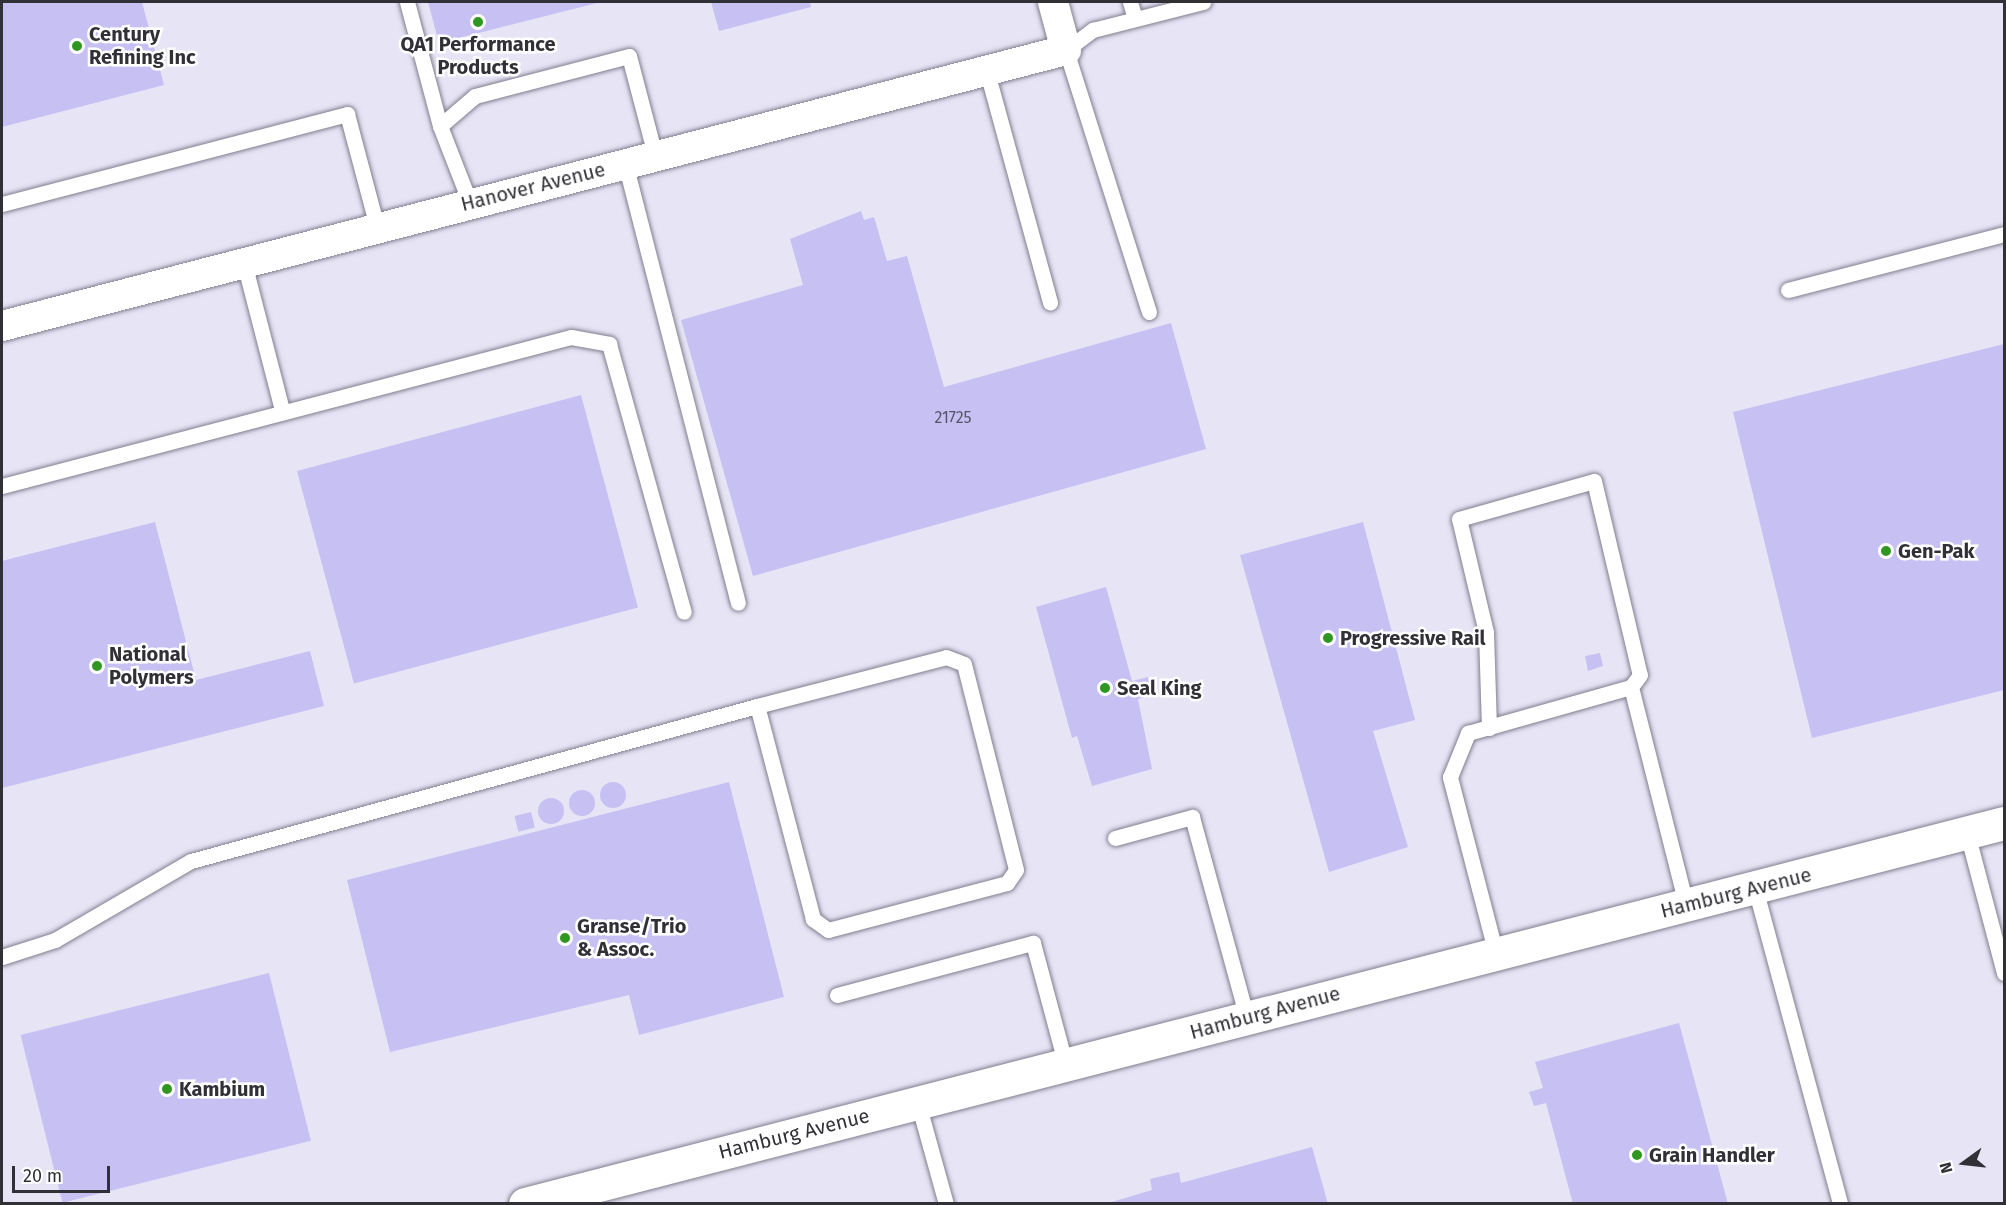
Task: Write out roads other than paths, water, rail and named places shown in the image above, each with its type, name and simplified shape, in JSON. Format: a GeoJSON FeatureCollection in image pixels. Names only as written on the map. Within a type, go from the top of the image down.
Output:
{"type":"FeatureCollection","features":[{"type":"Feature","properties":{"kind":"street"},"geometry":{"type":"LineString","coordinates":[[1053,2],[1066,50]]}},
{"type":"Feature","properties":{"kind":"street","name":"Hanover Avenue"},"geometry":{"type":"LineString","coordinates":[[2,326],[1066,50]]}},
{"type":"Feature","properties":{"kind":"street","name":"Hamburg Avenue"},"geometry":{"type":"LineString","coordinates":[[525,1203],[1066,1066],[2004,823]]}},
{"type":"Feature","properties":{"kind":"lane"},"geometry":{"type":"LineString","coordinates":[[407,2],[440,126],[470,203]]}},
{"type":"Feature","properties":{"kind":"lane"},"geometry":{"type":"LineString","coordinates":[[1130,2],[1135,18]]}},
{"type":"Feature","properties":{"kind":"lane"},"geometry":{"type":"LineString","coordinates":[[1149,312],[1066,50],[1093,30],[1203,2]]}},
{"type":"Feature","properties":{"kind":"lane"},"geometry":{"type":"LineString","coordinates":[[440,126],[475,96],[629,56],[655,155]]}},
{"type":"Feature","properties":{"kind":"lane"},"geometry":{"type":"LineString","coordinates":[[987,72],[1050,303]]}},
{"type":"Feature","properties":{"kind":"lane"},"geometry":{"type":"LineString","coordinates":[[2,204],[347,114],[377,227]]}},
{"type":"Feature","properties":{"kind":"lane"},"geometry":{"type":"LineString","coordinates":[[625,163],[738,603]]}},
{"type":"Feature","properties":{"kind":"lane"},"geometry":{"type":"LineString","coordinates":[[1788,290],[2004,234]]}},
{"type":"Feature","properties":{"kind":"lane"},"geometry":{"type":"LineString","coordinates":[[244,263],[282,410]]}},
{"type":"Feature","properties":{"kind":"lane"},"geometry":{"type":"LineString","coordinates":[[2,486],[282,410],[571,337],[609,344],[684,612]]}},
{"type":"Feature","properties":{"kind":"lane"},"geometry":{"type":"LineString","coordinates":[[1489,728],[1486,632],[1459,519],[1594,481],[1640,675],[1631,687],[1489,728],[1468,733],[1450,777],[1496,954]]}},
{"type":"Feature","properties":{"kind":"lane"},"geometry":{"type":"LineString","coordinates":[[2,957],[55,940],[191,861],[757,706],[946,657],[964,664],[1016,870],[1007,883],[828,930],[813,919],[757,706]]}},
{"type":"Feature","properties":{"kind":"lane"},"geometry":{"type":"LineString","coordinates":[[1631,687],[1686,905]]}},
{"type":"Feature","properties":{"kind":"lane"},"geometry":{"type":"LineString","coordinates":[[1115,838],[1192,818],[1247,1018]]}},
{"type":"Feature","properties":{"kind":"lane"},"geometry":{"type":"LineString","coordinates":[[1967,833],[2004,973]]}},
{"type":"Feature","properties":{"kind":"lane"},"geometry":{"type":"LineString","coordinates":[[1755,888],[1840,1203]]}},
{"type":"Feature","properties":{"kind":"lane"},"geometry":{"type":"LineString","coordinates":[[837,995],[1033,942],[1066,1066]]}},
{"type":"Feature","properties":{"kind":"lane"},"geometry":{"type":"LineString","coordinates":[[918,1103],[946,1203]]}},
{"type":"Feature","properties":{"kind":"place","name":"QA1 Performance Products"},"geometry":{"type":"Point","coordinates":[478,22]}},
{"type":"Feature","properties":{"kind":"place","name":"Century Refining Inc"},"geometry":{"type":"Point","coordinates":[77,46]}},
{"type":"Feature","properties":{"kind":"place","name":"Gen-Pak"},"geometry":{"type":"Point","coordinates":[1886,551]}},
{"type":"Feature","properties":{"kind":"place","name":"Progressive Rail"},"geometry":{"type":"Point","coordinates":[1328,638]}},
{"type":"Feature","properties":{"kind":"place","name":"National Polymers"},"geometry":{"type":"Point","coordinates":[97,666]}},
{"type":"Feature","properties":{"kind":"place","name":"Seal King"},"geometry":{"type":"Point","coordinates":[1105,688]}},
{"type":"Feature","properties":{"kind":"place","name":"Granse/Trio & Assoc."},"geometry":{"type":"Point","coordinates":[565,938]}},
{"type":"Feature","properties":{"kind":"place","name":"Kambium"},"geometry":{"type":"Point","coordinates":[167,1089]}},
{"type":"Feature","properties":{"kind":"place","name":"Grain Handler"},"geometry":{"type":"Point","coordinates":[1637,1155]}}]}
